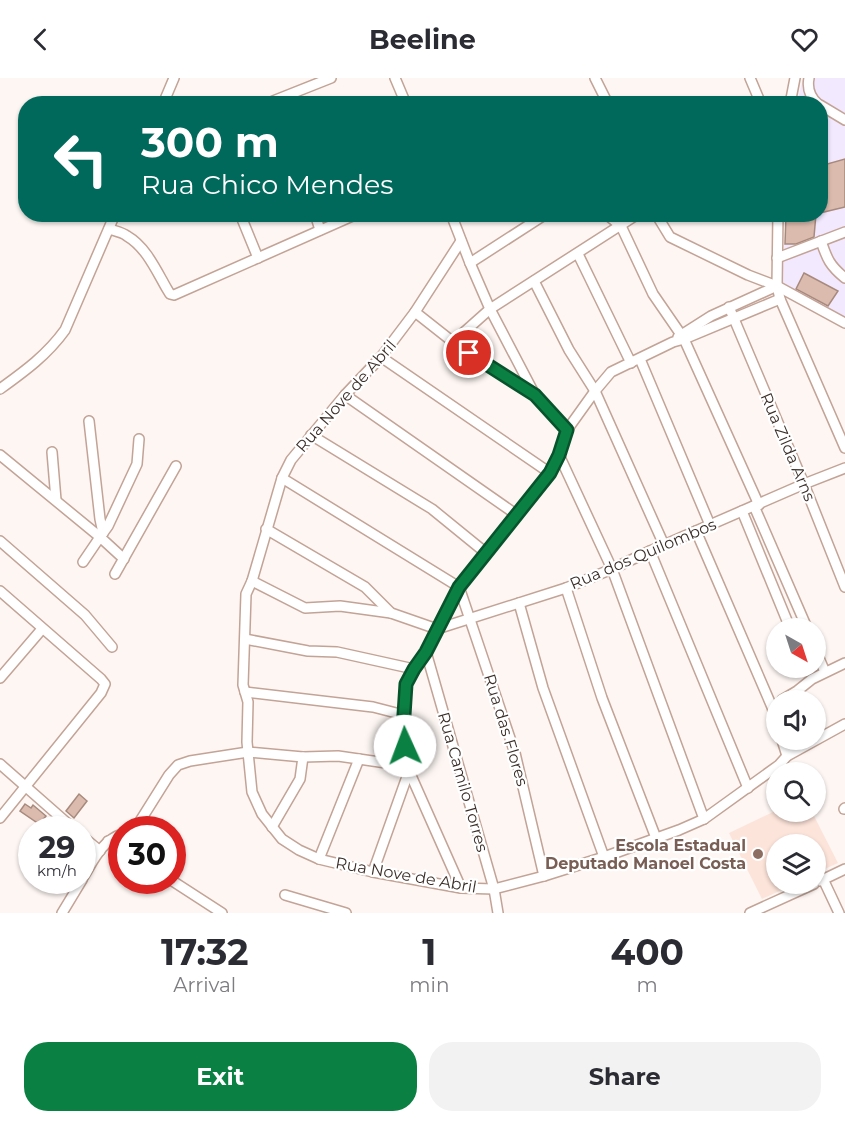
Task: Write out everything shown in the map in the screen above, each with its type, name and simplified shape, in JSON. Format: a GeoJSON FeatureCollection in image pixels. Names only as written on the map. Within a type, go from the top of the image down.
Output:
{"type":"FeatureCollection","features":[{"type":"Feature","properties":{"kind":"street"},"geometry":{"type":"LineString","coordinates":[[166,96],[174,78]]}},
{"type":"Feature","properties":{"kind":"street"},"geometry":{"type":"LineString","coordinates":[[288,96],[331,78]]}},
{"type":"Feature","properties":{"kind":"street"},"geometry":{"type":"LineString","coordinates":[[395,78],[403,96]]}},
{"type":"Feature","properties":{"kind":"street"},"geometry":{"type":"LineString","coordinates":[[595,78],[604,96]]}},
{"type":"Feature","properties":{"kind":"street"},"geometry":{"type":"LineString","coordinates":[[750,78],[758,96]]}},
{"type":"Feature","properties":{"kind":"street"},"geometry":{"type":"LineString","coordinates":[[792,96],[795,78]]}},
{"type":"Feature","properties":{"kind":"street"},"geometry":{"type":"LineString","coordinates":[[809,78],[807,87],[812,96]]}},
{"type":"Feature","properties":{"kind":"street"},"geometry":{"type":"LineString","coordinates":[[828,110],[845,120]]}},
{"type":"Feature","properties":{"kind":"street"},"geometry":{"type":"LineString","coordinates":[[0,389],[35,364],[65,330],[112,222]]}},
{"type":"Feature","properties":{"kind":"street"},"geometry":{"type":"LineString","coordinates":[[243,222],[258,258]]}},
{"type":"Feature","properties":{"kind":"street"},"geometry":{"type":"LineString","coordinates":[[318,222],[320,230]]}},
{"type":"Feature","properties":{"kind":"street"},"geometry":{"type":"LineString","coordinates":[[109,229],[126,235],[139,246],[148,256],[170,294],[174,295],[338,222]]}},
{"type":"Feature","properties":{"kind":"street"},"geometry":{"type":"LineString","coordinates":[[454,222],[490,309],[535,395]]}},
{"type":"Feature","properties":{"kind":"street"},"geometry":{"type":"LineString","coordinates":[[470,263],[534,222]]}},
{"type":"Feature","properties":{"kind":"street"},"geometry":{"type":"LineString","coordinates":[[616,222],[621,226],[653,294],[682,337],[757,506],[803,618]]}},
{"type":"Feature","properties":{"kind":"street"},"geometry":{"type":"LineString","coordinates":[[453,342],[490,309],[627,222]]}},
{"type":"Feature","properties":{"kind":"street"},"geometry":{"type":"LineString","coordinates":[[661,222],[670,237],[748,275],[777,286],[845,323]]}},
{"type":"Feature","properties":{"kind":"street"},"geometry":{"type":"LineString","coordinates":[[778,222],[777,286],[780,299],[845,448]]}},
{"type":"Feature","properties":{"kind":"street"},"geometry":{"type":"LineString","coordinates":[[777,258],[845,232]]}},
{"type":"Feature","properties":{"kind":"street","name":"Rua Nove de Abril"},"geometry":{"type":"LineString","coordinates":[[461,241],[415,312],[381,357],[311,435],[291,460],[282,478],[252,581],[246,594],[243,685],[248,702],[248,752],[252,792],[262,814],[272,827],[282,838],[299,850],[319,859],[373,872],[461,888],[494,889],[604,857],[704,819],[779,765],[787,756],[845,724]]}},
{"type":"Feature","properties":{"kind":"street"},"geometry":{"type":"LineString","coordinates":[[821,241],[827,259],[845,278]]}},
{"type":"Feature","properties":{"kind":"street"},"geometry":{"type":"LineString","coordinates":[[578,254],[631,363]]}},
{"type":"Feature","properties":{"kind":"street"},"geometry":{"type":"LineString","coordinates":[[534,281],[569,350],[595,391],[664,545]]}},
{"type":"Feature","properties":{"kind":"street"},"geometry":{"type":"LineString","coordinates":[[461,888],[406,761],[403,730],[406,684],[426,652],[459,587],[550,473],[567,430],[611,372],[673,342],[729,307],[777,286]]}},
{"type":"Feature","properties":{"kind":"street"},"geometry":{"type":"LineString","coordinates":[[682,337],[780,299]]}},
{"type":"Feature","properties":{"kind":"street","name":"Rua Zilda Arns"},"geometry":{"type":"LineString","coordinates":[[729,307],[845,587]]}},
{"type":"Feature","properties":{"kind":"street"},"geometry":{"type":"LineString","coordinates":[[415,312],[453,342],[535,395],[567,430]]}},
{"type":"Feature","properties":{"kind":"street"},"geometry":{"type":"LineString","coordinates":[[381,357],[550,473]]}},
{"type":"Feature","properties":{"kind":"street"},"geometry":{"type":"LineString","coordinates":[[640,359],[710,525]]}},
{"type":"Feature","properties":{"kind":"street"},"geometry":{"type":"LineString","coordinates":[[345,395],[517,515]]}},
{"type":"Feature","properties":{"kind":"street"},"geometry":{"type":"LineString","coordinates":[[89,421],[102,535]]}},
{"type":"Feature","properties":{"kind":"street"},"geometry":{"type":"LineString","coordinates":[[311,435],[432,509],[486,553]]}},
{"type":"Feature","properties":{"kind":"street"},"geometry":{"type":"LineString","coordinates":[[83,562],[108,526],[137,464],[139,439]]}},
{"type":"Feature","properties":{"kind":"street"},"geometry":{"type":"LineString","coordinates":[[52,452],[56,500]]}},
{"type":"Feature","properties":{"kind":"street"},"geometry":{"type":"LineString","coordinates":[[0,455],[102,535],[124,559]]}},
{"type":"Feature","properties":{"kind":"street"},"geometry":{"type":"LineString","coordinates":[[559,455],[612,569],[704,819]]}},
{"type":"Feature","properties":{"kind":"street"},"geometry":{"type":"LineString","coordinates":[[115,574],[176,466]]}},
{"type":"Feature","properties":{"kind":"street","name":"Rua dos Quilombos"},"geometry":{"type":"LineString","coordinates":[[437,629],[566,588],[845,468]]}},
{"type":"Feature","properties":{"kind":"street"},"geometry":{"type":"LineString","coordinates":[[282,478],[459,587]]}},
{"type":"Feature","properties":{"kind":"street"},"geometry":{"type":"LineString","coordinates":[[742,511],[786,618]]}},
{"type":"Feature","properties":{"kind":"street"},"geometry":{"type":"LineString","coordinates":[[266,529],[365,587],[391,614]]}},
{"type":"Feature","properties":{"kind":"street"},"geometry":{"type":"LineString","coordinates":[[696,531],[767,690]]}},
{"type":"Feature","properties":{"kind":"street"},"geometry":{"type":"LineString","coordinates":[[0,541],[85,615],[112,647]]}},
{"type":"Feature","properties":{"kind":"street"},"geometry":{"type":"LineString","coordinates":[[650,551],[748,788]]}},
{"type":"Feature","properties":{"kind":"street"},"geometry":{"type":"LineString","coordinates":[[252,581],[304,608],[340,606],[391,614],[437,629]]}},
{"type":"Feature","properties":{"kind":"street"},"geometry":{"type":"LineString","coordinates":[[775,590],[789,585]]}},
{"type":"Feature","properties":{"kind":"street","name":"Rua das Flores"},"geometry":{"type":"LineString","coordinates":[[459,587],[515,753],[544,876]]}},
{"type":"Feature","properties":{"kind":"street"},"geometry":{"type":"LineString","coordinates":[[566,588],[603,698],[656,838]]}},
{"type":"Feature","properties":{"kind":"street"},"geometry":{"type":"LineString","coordinates":[[0,591],[105,684],[101,693],[0,818]]}},
{"type":"Feature","properties":{"kind":"street"},"geometry":{"type":"LineString","coordinates":[[519,603],[543,688],[604,857]]}},
{"type":"Feature","properties":{"kind":"street"},"geometry":{"type":"LineString","coordinates":[[0,678],[42,629]]}},
{"type":"Feature","properties":{"kind":"street"},"geometry":{"type":"LineString","coordinates":[[245,639],[308,651],[337,652],[414,669]]}},
{"type":"Feature","properties":{"kind":"street","name":"Rua Camilo Torres"},"geometry":{"type":"LineString","coordinates":[[426,652],[494,889],[498,913]]}},
{"type":"Feature","properties":{"kind":"street"},"geometry":{"type":"LineString","coordinates":[[826,672],[845,663]]}},
{"type":"Feature","properties":{"kind":"street"},"geometry":{"type":"LineString","coordinates":[[798,690],[812,679]]}},
{"type":"Feature","properties":{"kind":"street"},"geometry":{"type":"LineString","coordinates":[[245,692],[373,708],[404,715]]}},
{"type":"Feature","properties":{"kind":"street"},"geometry":{"type":"LineString","coordinates":[[785,750],[787,756]]}},
{"type":"Feature","properties":{"kind":"street"},"geometry":{"type":"LineString","coordinates":[[143,816],[169,775],[178,765],[190,761],[248,752],[303,757],[338,756],[393,764],[406,761]]}},
{"type":"Feature","properties":{"kind":"street"},"geometry":{"type":"LineString","coordinates":[[272,827],[300,779],[303,757]]}},
{"type":"Feature","properties":{"kind":"street"},"geometry":{"type":"LineString","coordinates":[[319,859],[359,759]]}},
{"type":"Feature","properties":{"kind":"street"},"geometry":{"type":"LineString","coordinates":[[0,764],[59,816]]}},
{"type":"Feature","properties":{"kind":"street"},"geometry":{"type":"LineString","coordinates":[[373,872],[409,771]]}},
{"type":"Feature","properties":{"kind":"street"},"geometry":{"type":"LineString","coordinates":[[96,857],[108,841]]}},
{"type":"Feature","properties":{"kind":"street"},"geometry":{"type":"LineString","coordinates":[[96,848],[100,851]]}},
{"type":"Feature","properties":{"kind":"street"},"geometry":{"type":"LineString","coordinates":[[826,878],[845,869]]}},
{"type":"Feature","properties":{"kind":"street"},"geometry":{"type":"LineString","coordinates":[[186,890],[222,913]]}},
{"type":"Feature","properties":{"kind":"street"},"geometry":{"type":"LineString","coordinates":[[63,913],[74,894]]}},
{"type":"Feature","properties":{"kind":"street"},"geometry":{"type":"LineString","coordinates":[[750,913],[792,894]]}},
{"type":"Feature","properties":{"kind":"street"},"geometry":{"type":"LineString","coordinates":[[826,894],[839,913]]}},
{"type":"Feature","properties":{"kind":"street"},"geometry":{"type":"LineString","coordinates":[[285,895],[346,913]]}},
{"type":"Feature","properties":{"kind":"shaded area"},"geometry":{"type":"Polygon","coordinates":[[[803,78],[845,78],[845,318],[782,284],[786,222],[828,222],[828,96],[799,96],[803,78]]]}},
{"type":"Feature","properties":{"kind":"shaded area"},"geometry":{"type":"Polygon","coordinates":[[[766,815],[766,822],[817,822],[823,834],[766,834],[766,894],[773,894],[762,899],[729,833],[766,815]]]}},
{"type":"Feature","properties":{"kind":"shaded area"},"geometry":{"type":"Polygon","coordinates":[[[826,839],[838,863],[826,868],[826,839]]]}},
{"type":"Feature","properties":{"kind":"building"},"geometry":{"type":"Polygon","coordinates":[[[845,159],[845,207],[828,211],[828,164],[845,159]]]}},
{"type":"Feature","properties":{"kind":"building"},"geometry":{"type":"Polygon","coordinates":[[[786,222],[815,222],[814,237],[796,244],[785,244],[786,222]]]}},
{"type":"Feature","properties":{"kind":"building"},"geometry":{"type":"Polygon","coordinates":[[[804,273],[838,291],[828,306],[796,289],[804,273]]]}},
{"type":"Feature","properties":{"kind":"building"},"geometry":{"type":"Polygon","coordinates":[[[79,794],[87,801],[76,816],[66,811],[79,794]]]}},
{"type":"Feature","properties":{"kind":"building"},"geometry":{"type":"Polygon","coordinates":[[[25,804],[31,808],[33,805],[46,816],[27,816],[20,811],[25,804]]]}},
{"type":"Feature","properties":{"kind":"place","name":"Escola Estadual Deputado Manoel Costa"},"geometry":{"type":"Point","coordinates":[758,854]}},
{"type":"Feature","properties":{"kind":"route"},"geometry":{"type":"LineString","coordinates":[[405,746],[403,730],[406,684],[426,652],[459,587],[550,473],[567,430],[535,395],[469,353]]}}]}
